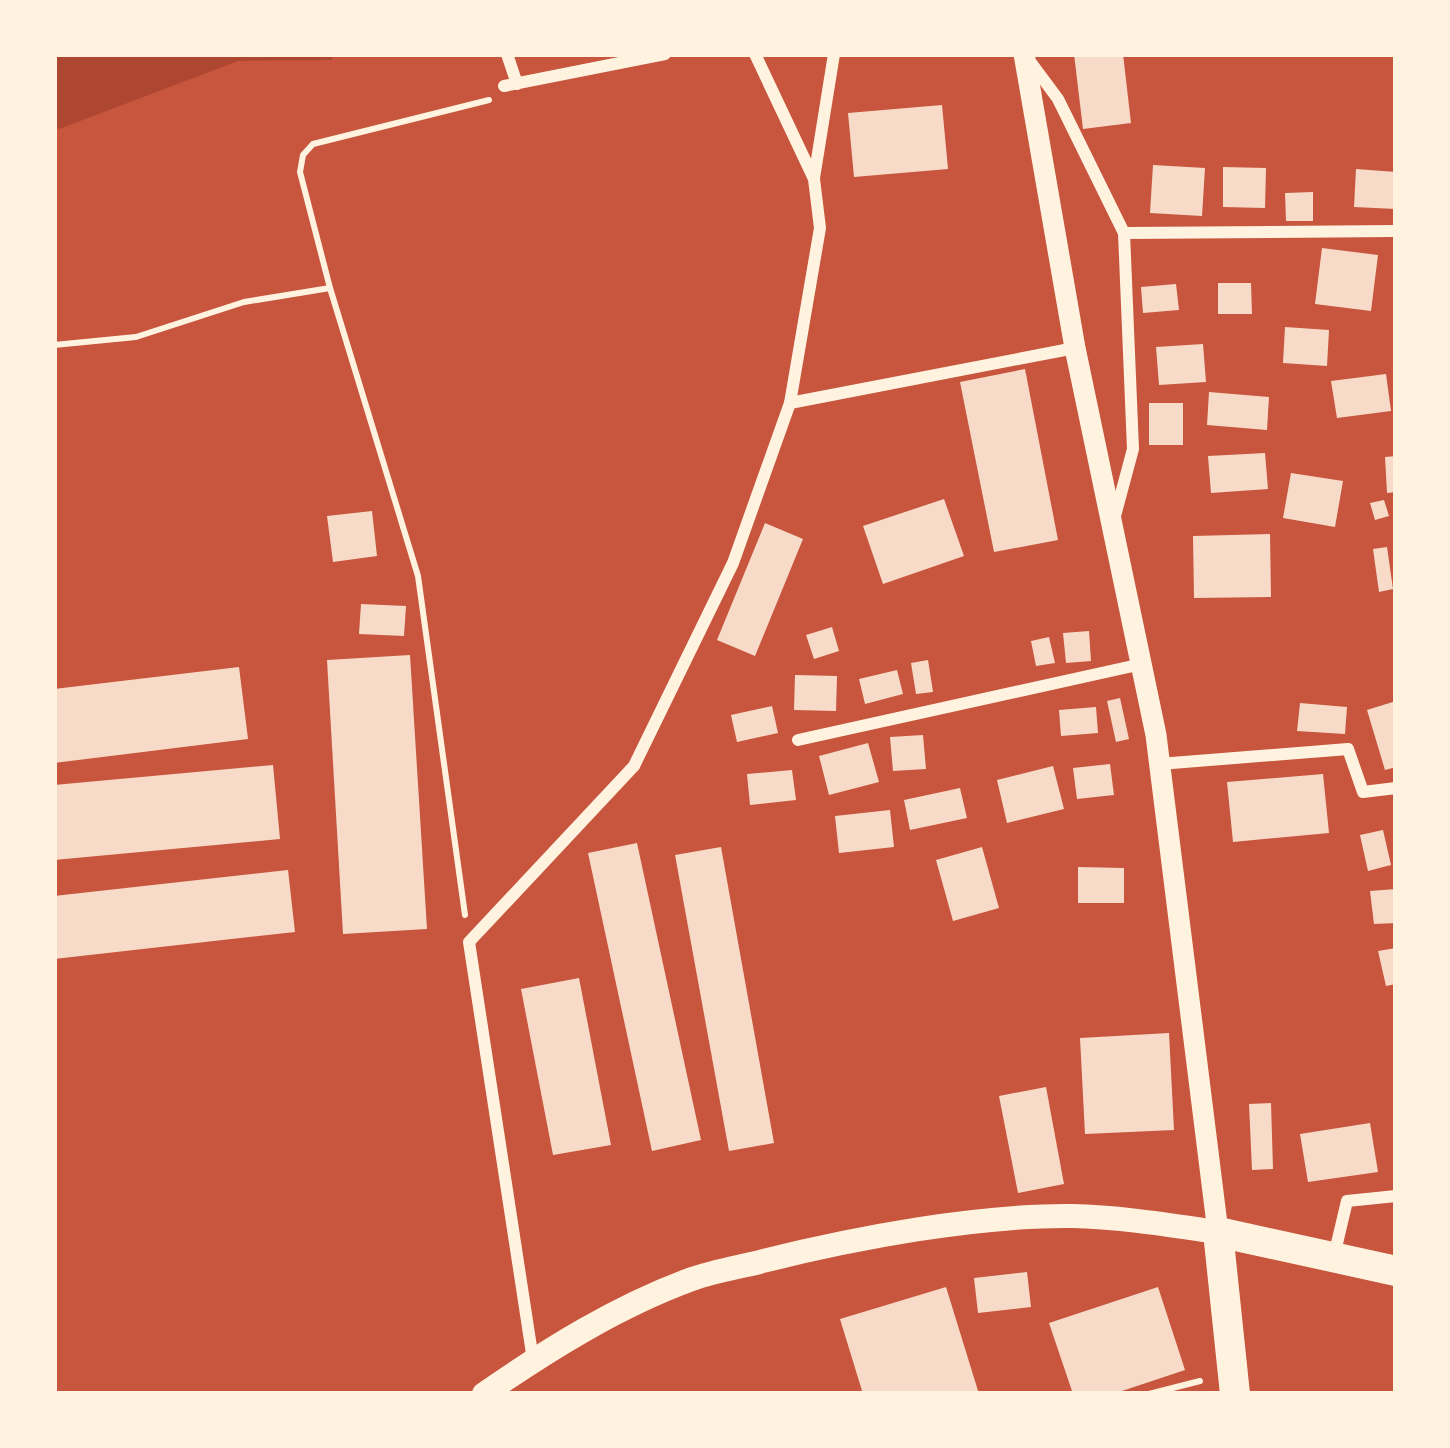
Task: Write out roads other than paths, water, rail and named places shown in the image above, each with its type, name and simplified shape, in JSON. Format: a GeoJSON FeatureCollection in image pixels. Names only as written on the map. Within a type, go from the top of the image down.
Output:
{"type":"FeatureCollection","features":[{"type":"Feature","properties":{"kind":"main road"},"geometry":{"type":"LineString","coordinates":[[484,1394],[611,1315],[694,1278],[889,1235],[1069,1216],[1218,1232],[1396,1270]]}},
{"type":"Feature","properties":{"kind":"main road"},"geometry":{"type":"LineString","coordinates":[[1218,1232],[1234,1384]]}},
{"type":"Feature","properties":{"kind":"street"},"geometry":{"type":"LineString","coordinates":[[507,54],[510,85],[657,55]]}},
{"type":"Feature","properties":{"kind":"street"},"geometry":{"type":"LineString","coordinates":[[755,54],[814,179]]}},
{"type":"Feature","properties":{"kind":"street"},"geometry":{"type":"LineString","coordinates":[[533,1360],[469,941],[634,766],[733,563],[790,403],[820,228],[814,179],[834,54]]}},
{"type":"Feature","properties":{"kind":"street"},"geometry":{"type":"LineString","coordinates":[[1024,54],[1058,100],[1124,233],[1133,449],[1114,520]]}},
{"type":"Feature","properties":{"kind":"street"},"geometry":{"type":"LineString","coordinates":[[1024,54],[1075,348],[1114,520],[1159,764],[1218,1232]]}},
{"type":"Feature","properties":{"kind":"street"},"geometry":{"type":"LineString","coordinates":[[1124,233],[1396,231]]}},
{"type":"Feature","properties":{"kind":"street"},"geometry":{"type":"LineString","coordinates":[[790,403],[1075,348]]}},
{"type":"Feature","properties":{"kind":"street"},"geometry":{"type":"LineString","coordinates":[[798,740],[1142,664]]}},
{"type":"Feature","properties":{"kind":"street"},"geometry":{"type":"LineString","coordinates":[[1159,764],[1348,749],[1363,792],[1396,788]]}},
{"type":"Feature","properties":{"kind":"street"},"geometry":{"type":"LineString","coordinates":[[1334,1257],[1346,1201],[1396,1196]]}}]}
